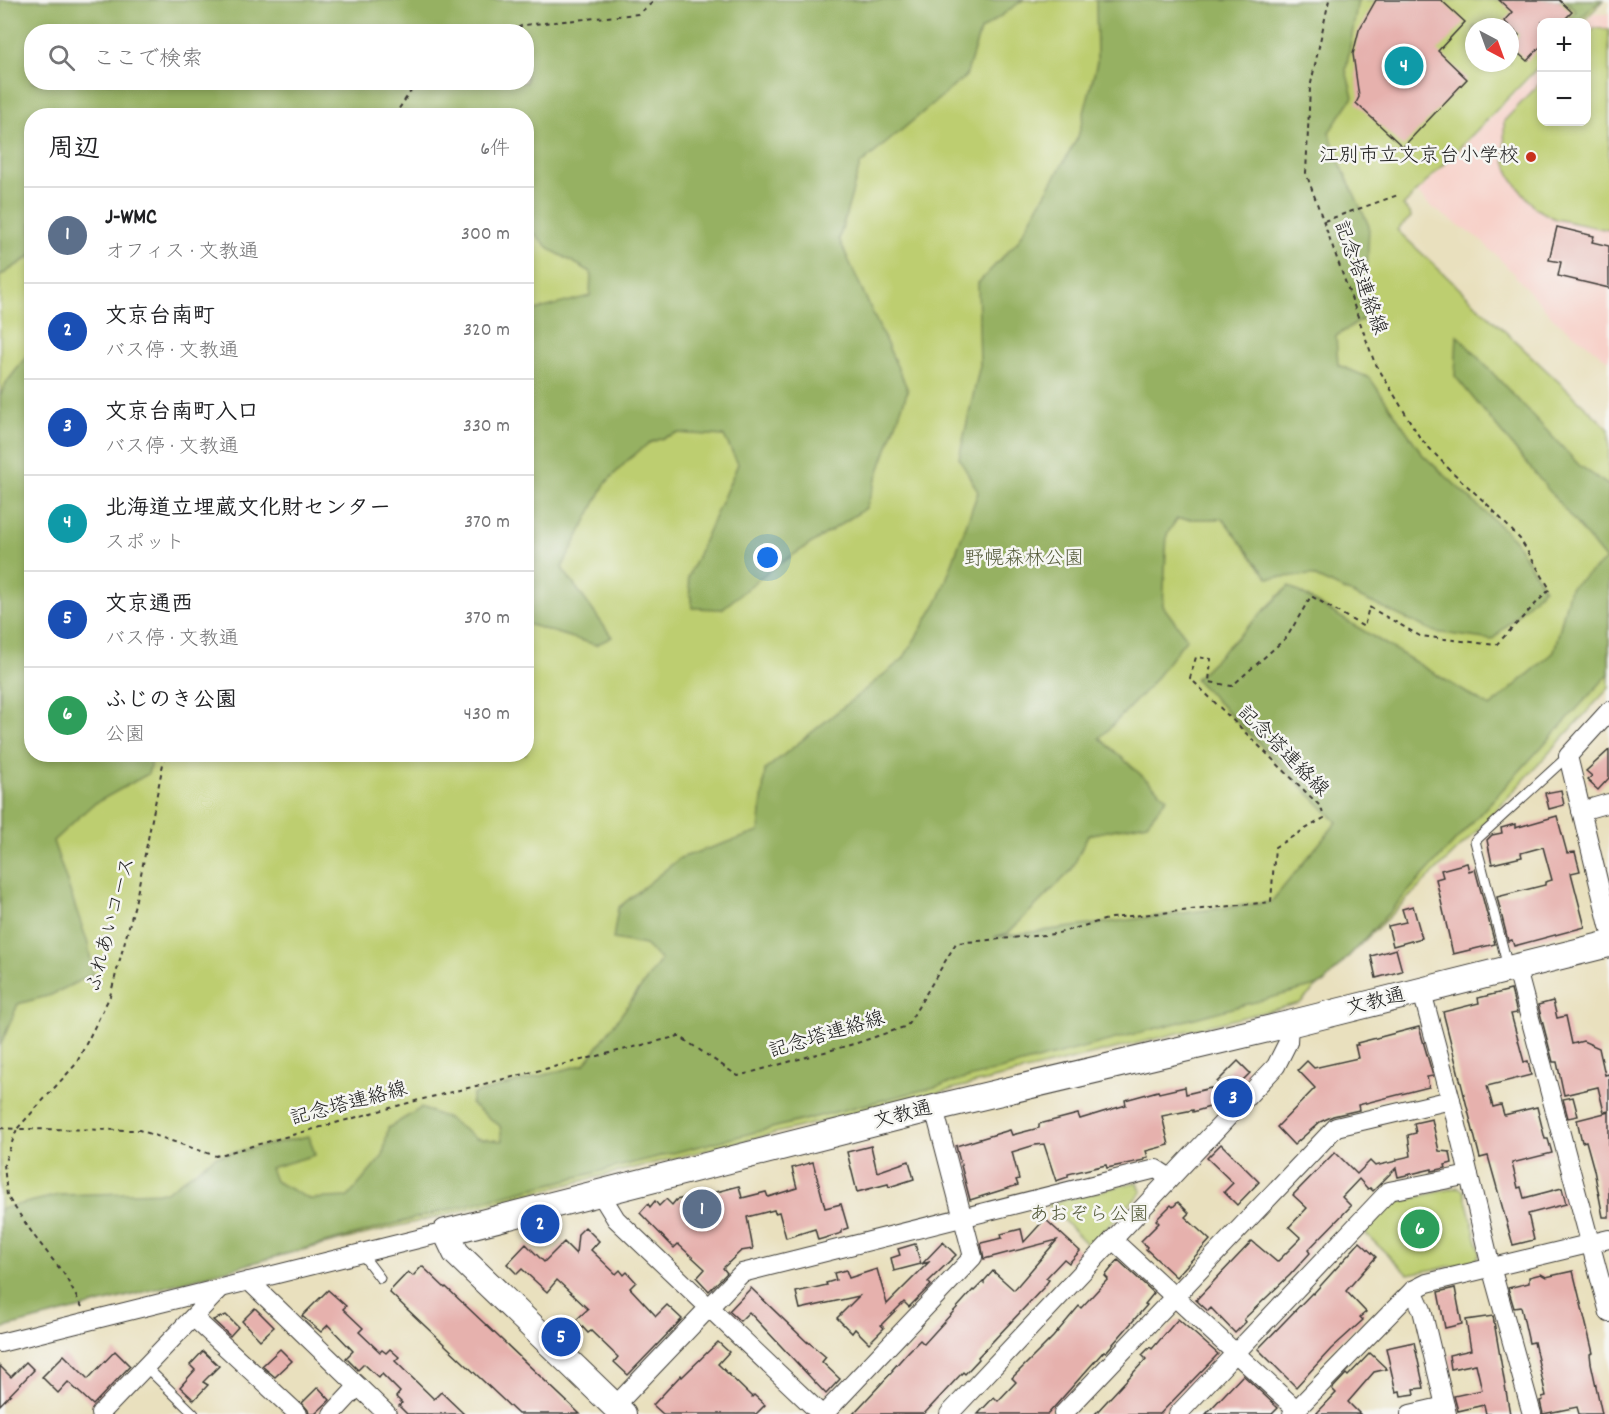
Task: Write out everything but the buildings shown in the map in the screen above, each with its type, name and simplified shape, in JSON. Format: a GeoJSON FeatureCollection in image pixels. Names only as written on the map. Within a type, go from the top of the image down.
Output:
{"type":"FeatureCollection","features":[{"type":"Feature","properties":{"kind":"street"},"geometry":{"type":"LineString","coordinates":[[1609,711],[1568,756],[1609,926]]}},
{"type":"Feature","properties":{"kind":"street"},"geometry":{"type":"LineString","coordinates":[[1581,811],[1609,803]]}},
{"type":"Feature","properties":{"kind":"street","name":"文教通"},"geometry":{"type":"LineString","coordinates":[[446,1232],[934,1108],[1422,992],[1512,967],[1609,944]]}},
{"type":"Feature","properties":{"kind":"street"},"geometry":{"type":"LineString","coordinates":[[1512,967],[1609,1313]]}},
{"type":"Feature","properties":{"kind":"street"},"geometry":{"type":"LineString","coordinates":[[1422,992],[1451,1100],[1491,1267],[1532,1414]]}},
{"type":"Feature","properties":{"kind":"street"},"geometry":{"type":"LineString","coordinates":[[949,1414],[1276,1066],[1288,1042],[1289,1024]]}},
{"type":"Feature","properties":{"kind":"street"},"geometry":{"type":"LineString","coordinates":[[1063,1414],[1336,1127],[1451,1100]]}},
{"type":"Feature","properties":{"kind":"street"},"geometry":{"type":"LineString","coordinates":[[600,1193],[616,1219],[823,1414],[973,1257],[934,1108]]}},
{"type":"Feature","properties":{"kind":"street"},"geometry":{"type":"LineString","coordinates":[[0,1343],[446,1232],[456,1252],[619,1410],[742,1273],[1156,1169],[1170,1178]]}},
{"type":"Feature","properties":{"kind":"street"},"geometry":{"type":"LineString","coordinates":[[1178,1414],[1389,1191],[1469,1175]]}},
{"type":"Feature","properties":{"kind":"street"},"geometry":{"type":"LineString","coordinates":[[1113,1240],[1235,1352],[1294,1412],[1413,1290],[1427,1283],[1609,1239]]}},
{"type":"Feature","properties":{"kind":"street"},"geometry":{"type":"LineString","coordinates":[[249,1281],[387,1414]]}},
{"type":"Feature","properties":{"kind":"street"},"geometry":{"type":"LineString","coordinates":[[100,1414],[220,1289]]}},
{"type":"Feature","properties":{"kind":"street"},"geometry":{"type":"LineString","coordinates":[[1410,1414],[1446,1410],[1422,1310],[1413,1290]]}},
{"type":"Feature","properties":{"kind":"street"},"geometry":{"type":"LineString","coordinates":[[194,1318],[298,1414]]}},
{"type":"Feature","properties":{"kind":"street"},"geometry":{"type":"LineString","coordinates":[[332,1414],[358,1386]]}},
{"type":"Feature","properties":{"kind":"lane"},"geometry":{"type":"LineString","coordinates":[[1512,967],[1475,841],[1568,756]]}},
{"type":"Feature","properties":{"kind":"lane"},"geometry":{"type":"LineString","coordinates":[[361,1253],[380,1278]]}},
{"type":"Feature","properties":{"kind":"lane"},"geometry":{"type":"LineString","coordinates":[[146,1367],[194,1414]]}},
{"type":"Feature","properties":{"kind":"path"},"geometry":{"type":"LineString","coordinates":[[533,24],[638,14],[656,0]]}},
{"type":"Feature","properties":{"kind":"path","name":"記念塔連絡線"},"geometry":{"type":"LineString","coordinates":[[17,1129],[139,1130],[216,1156],[420,1100],[679,1036],[738,1076],[907,1026],[956,943],[1055,933],[1111,918],[1270,902],[1275,847],[1324,818],[1321,807],[1190,678],[1196,657],[1211,659],[1209,682],[1232,686],[1287,637],[1311,596],[1364,627],[1369,607],[1420,636],[1496,645],[1550,589],[1520,539],[1489,506],[1449,470],[1420,438],[1374,361],[1306,173],[1310,88],[1329,0]]}},
{"type":"Feature","properties":{"kind":"path"},"geometry":{"type":"LineString","coordinates":[[399,108],[412,90]]}},
{"type":"Feature","properties":{"kind":"path"},"geometry":{"type":"LineString","coordinates":[[1324,221],[1398,195]]}},
{"type":"Feature","properties":{"kind":"path","name":"ふれあいコース"},"geometry":{"type":"LineString","coordinates":[[17,1129],[76,1064],[110,996],[135,904],[163,762]]}},
{"type":"Feature","properties":{"kind":"path"},"geometry":{"type":"LineString","coordinates":[[0,1128],[17,1129],[4,1164],[7,1196],[64,1274],[90,1321]]}},
{"type":"Feature","properties":{"kind":"shaded area","name":"江別市立文京台小学校"},"geometry":{"type":"Polygon","coordinates":[[[1594,14],[1609,14],[1609,361],[1554,319],[1478,238],[1430,206],[1418,193],[1537,71],[1537,126],[1591,126],[1590,18],[1594,14]]]}},
{"type":"Feature","properties":{"kind":"green space","name":"野幌森林公園"},"geometry":{"type":"Polygon","coordinates":[[[0,0],[1604,0],[1586,18],[1537,18],[1537,68],[1403,206],[1411,217],[1397,230],[1609,429],[1609,688],[1473,835],[1300,1003],[0,1325],[0,0]]]}},
{"type":"Feature","properties":{"kind":"green space"},"geometry":{"type":"Polygon","coordinates":[[[0,0],[1023,0],[980,31],[966,76],[860,165],[839,239],[908,390],[866,508],[770,570],[722,609],[692,608],[688,577],[738,464],[724,436],[677,433],[649,443],[628,460],[605,484],[562,568],[612,637],[596,645],[534,626],[534,310],[590,296],[591,272],[551,250],[534,233],[534,108],[24,108],[24,261],[0,276],[0,0]]]}},
{"type":"Feature","properties":{"kind":"green space"},"geometry":{"type":"Polygon","coordinates":[[[1096,0],[1358,0],[1346,70],[1353,97],[1329,132],[1339,161],[1369,226],[1365,318],[1336,336],[1338,365],[1370,378],[1423,455],[1514,539],[1544,588],[1492,640],[1435,632],[1311,575],[1268,578],[1223,519],[1177,519],[1167,534],[1163,606],[1187,638],[1149,687],[1100,738],[1167,798],[1147,823],[1088,835],[1071,871],[1008,933],[994,937],[1271,902],[1337,822],[1195,679],[1289,586],[1490,707],[1554,652],[1570,588],[1606,560],[1455,376],[1457,335],[1579,465],[1609,486],[1609,674],[1323,984],[931,1088],[431,1214],[191,1280],[0,1329],[0,1209],[59,1195],[166,1192],[216,1156],[309,1136],[315,1155],[270,1168],[275,1181],[309,1199],[348,1197],[383,1156],[388,1128],[421,1108],[447,1118],[476,1138],[502,1141],[500,1126],[471,1104],[473,1094],[585,1064],[661,960],[645,945],[613,939],[618,908],[680,858],[759,832],[765,770],[903,659],[940,597],[978,492],[959,458],[980,365],[978,283],[1018,241],[1078,137],[1097,62],[1096,0]]]}},
{"type":"Feature","properties":{"kind":"green space"},"geometry":{"type":"Polygon","coordinates":[[[1565,0],[1604,0],[1593,6],[1581,18],[1570,18],[1576,11],[1565,0]]]}},
{"type":"Feature","properties":{"kind":"green space"},"geometry":{"type":"Polygon","coordinates":[[[1594,28],[1609,29],[1609,230],[1555,219],[1535,208],[1512,179],[1505,161],[1504,121],[1537,86],[1537,126],[1591,126],[1591,31],[1594,28]]]}},
{"type":"Feature","properties":{"kind":"green space"},"geometry":{"type":"Polygon","coordinates":[[[24,360],[24,762],[151,762],[148,774],[92,805],[53,841],[88,944],[93,974],[51,995],[18,1004],[0,1047],[0,396],[6,383],[24,360]]]}},
{"type":"Feature","properties":{"kind":"green space","name":"あおぞら公園"},"geometry":{"type":"Polygon","coordinates":[[[1136,1182],[1142,1192],[1089,1246],[1047,1204],[1136,1182]]]}},
{"type":"Feature","properties":{"kind":"green space"},"geometry":{"type":"Polygon","coordinates":[[[1458,1187],[1464,1191],[1480,1253],[1474,1262],[1408,1274],[1366,1234],[1364,1224],[1382,1206],[1458,1187]]]}},
{"type":"Feature","properties":{"kind":"place","name":"北海道立埋蔵文化財センター"},"geometry":{"type":"Point","coordinates":[1404,66]}},
{"type":"Feature","properties":{"kind":"place","name":"江別市立文京台小学校"},"geometry":{"type":"Point","coordinates":[1531,157]}},
{"type":"Feature","properties":{"kind":"place","name":"文京台南町入口"},"geometry":{"type":"Point","coordinates":[1233,1098]}},
{"type":"Feature","properties":{"kind":"place","name":"J−WMC"},"geometry":{"type":"Point","coordinates":[702,1209]}},
{"type":"Feature","properties":{"kind":"place","name":"文京台南町"},"geometry":{"type":"Point","coordinates":[540,1224]}},
{"type":"Feature","properties":{"kind":"place","name":"ふじのき公園"},"geometry":{"type":"Point","coordinates":[1420,1229]}},
{"type":"Feature","properties":{"kind":"place","name":"文京通西"},"geometry":{"type":"Point","coordinates":[561,1337]}}]}
